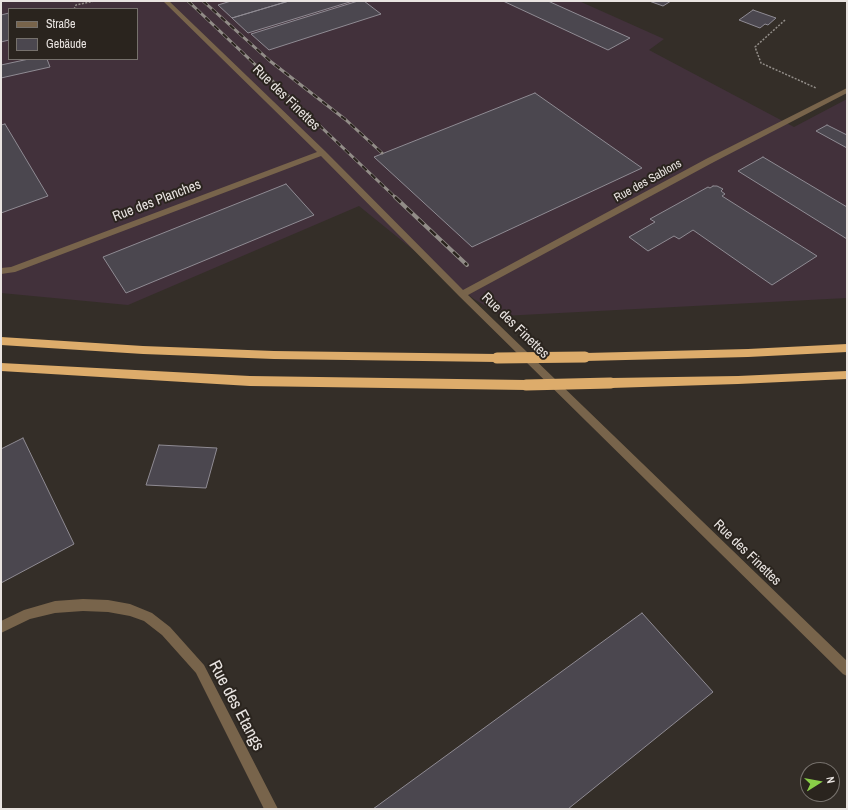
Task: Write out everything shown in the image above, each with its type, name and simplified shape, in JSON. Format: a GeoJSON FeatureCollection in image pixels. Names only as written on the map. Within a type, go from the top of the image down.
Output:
{"type":"FeatureCollection","features":[{"type":"Feature","properties":{"kind":"highway"},"geometry":{"type":"LineString","coordinates":[[1,341],[150,350],[274,355],[497,358],[726,354],[847,348]]}},
{"type":"Feature","properties":{"kind":"highway"},"geometry":{"type":"LineString","coordinates":[[1,367],[114,375],[265,381],[526,385],[738,380],[847,375]]}},
{"type":"Feature","properties":{"kind":"street","name":"Rue des Finettes"},"geometry":{"type":"LineString","coordinates":[[166,1],[322,153],[462,294],[847,670]]}},
{"type":"Feature","properties":{"kind":"street","name":"Rue des Sablons"},"geometry":{"type":"LineString","coordinates":[[462,294],[709,161],[847,90]]}},
{"type":"Feature","properties":{"kind":"street","name":"Rue des Planches"},"geometry":{"type":"LineString","coordinates":[[1,271],[12,270],[322,153]]}},
{"type":"Feature","properties":{"kind":"street","name":"Rue des Etangs"},"geometry":{"type":"LineString","coordinates":[[1,627],[28,614],[55,607],[83,605],[108,606],[130,610],[148,617],[166,630],[200,669],[271,809]]}},
{"type":"Feature","properties":{"kind":"path"},"geometry":{"type":"LineString","coordinates":[[75,8],[76,6],[94,1]]}},
{"type":"Feature","properties":{"kind":"path"},"geometry":{"type":"LineString","coordinates":[[785,20],[755,47],[761,63],[835,96]]}},
{"type":"Feature","properties":{"kind":"shaded area"},"geometry":{"type":"Polygon","coordinates":[[[1,1],[579,1],[664,39],[649,50],[794,127],[847,99],[847,298],[502,316],[474,299],[359,206],[128,305],[1,293],[1,1]]]}},
{"type":"Feature","properties":{"kind":"building"},"geometry":{"type":"Polygon","coordinates":[[[231,1],[289,1],[232,18],[218,5],[231,1]]]}},
{"type":"Feature","properties":{"kind":"building"},"geometry":{"type":"Polygon","coordinates":[[[289,1],[353,1],[248,33],[232,18],[289,1]]]}},
{"type":"Feature","properties":{"kind":"building"},"geometry":{"type":"Polygon","coordinates":[[[358,1],[364,1],[381,14],[269,50],[251,34],[358,1]]]}},
{"type":"Feature","properties":{"kind":"building"},"geometry":{"type":"Polygon","coordinates":[[[503,1],[548,1],[630,38],[608,50],[503,1]]]}},
{"type":"Feature","properties":{"kind":"building"},"geometry":{"type":"Polygon","coordinates":[[[649,1],[671,1],[663,6],[649,1]]]}},
{"type":"Feature","properties":{"kind":"building"},"geometry":{"type":"Polygon","coordinates":[[[753,10],[776,18],[768,25],[765,24],[760,28],[739,20],[753,10]]]}},
{"type":"Feature","properties":{"kind":"building"},"geometry":{"type":"Polygon","coordinates":[[[8,13],[8,40],[1,42],[1,15],[8,13]]]}},
{"type":"Feature","properties":{"kind":"building"},"geometry":{"type":"Polygon","coordinates":[[[24,60],[47,60],[50,67],[1,78],[1,65],[24,60]]]}},
{"type":"Feature","properties":{"kind":"building"},"geometry":{"type":"Polygon","coordinates":[[[535,93],[642,168],[472,247],[374,157],[535,93]]]}},
{"type":"Feature","properties":{"kind":"building"},"geometry":{"type":"Polygon","coordinates":[[[5,124],[48,196],[1,213],[1,125],[5,124]]]}},
{"type":"Feature","properties":{"kind":"building"},"geometry":{"type":"Polygon","coordinates":[[[827,125],[847,135],[847,148],[816,131],[827,125]]]}},
{"type":"Feature","properties":{"kind":"building"},"geometry":{"type":"Polygon","coordinates":[[[763,157],[847,207],[847,239],[738,171],[763,157]]]}},
{"type":"Feature","properties":{"kind":"building"},"geometry":{"type":"Polygon","coordinates":[[[286,184],[314,215],[126,293],[103,257],[286,184]]]}},
{"type":"Feature","properties":{"kind":"building"},"geometry":{"type":"Polygon","coordinates":[[[713,186],[723,189],[721,191],[725,194],[722,196],[817,256],[772,285],[693,230],[679,239],[674,236],[648,251],[629,237],[655,222],[650,219],[708,187],[710,188],[713,186]]]}},
{"type":"Feature","properties":{"kind":"building"},"geometry":{"type":"Polygon","coordinates":[[[23,438],[74,544],[1,583],[1,449],[23,438]]]}},
{"type":"Feature","properties":{"kind":"building"},"geometry":{"type":"Polygon","coordinates":[[[159,445],[217,448],[206,488],[146,485],[159,445]]]}},
{"type":"Feature","properties":{"kind":"building"},"geometry":{"type":"Polygon","coordinates":[[[642,613],[713,692],[568,809],[373,809],[642,613]]]}},
{"type":"Feature","properties":{"kind":"railway"},"geometry":{"type":"LineString","coordinates":[[188,1],[396,198]]}},
{"type":"Feature","properties":{"kind":"railway"},"geometry":{"type":"LineString","coordinates":[[203,1],[270,61],[346,120],[382,153]]}},
{"type":"Feature","properties":{"kind":"railway"},"geometry":{"type":"LineString","coordinates":[[395,197],[467,265]]}}]}
